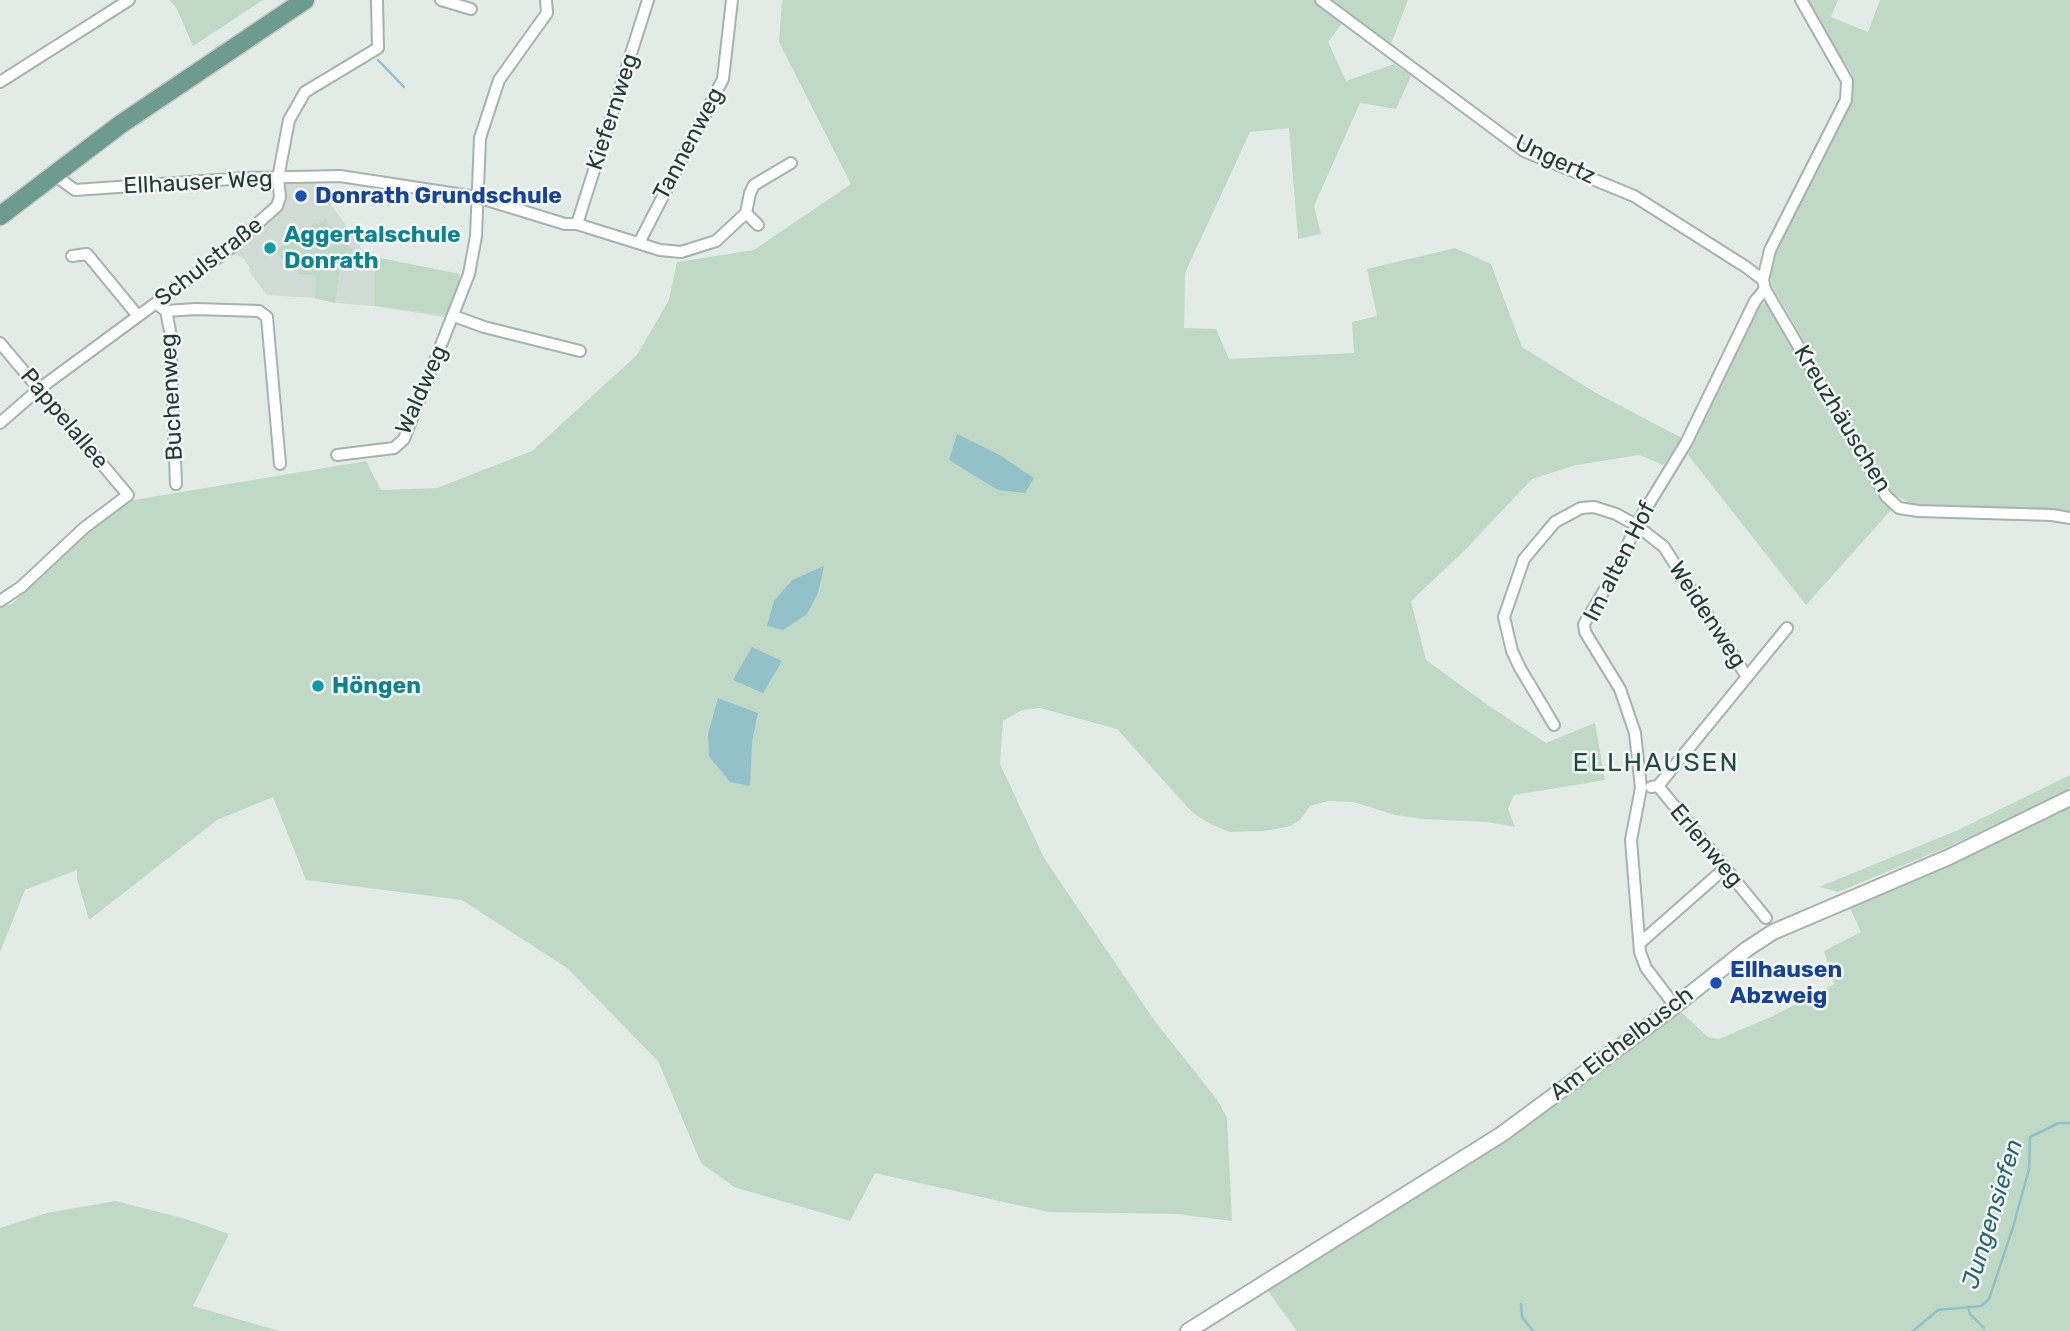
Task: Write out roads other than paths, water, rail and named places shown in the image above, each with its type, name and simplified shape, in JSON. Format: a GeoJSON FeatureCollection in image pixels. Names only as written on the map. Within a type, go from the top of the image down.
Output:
{"type":"FeatureCollection","features":[{"type":"Feature","properties":{"kind":"main road"},"geometry":{"type":"LineString","coordinates":[[0,216],[121,124],[305,0]]}},
{"type":"Feature","properties":{"kind":"street"},"geometry":{"type":"LineString","coordinates":[[0,82],[129,0]]}},
{"type":"Feature","properties":{"kind":"street","name":"Schulstraße"},"geometry":{"type":"LineString","coordinates":[[0,423],[39,389],[228,250],[277,206],[280,197],[278,178],[289,120],[305,92],[378,48],[377,0]]}},
{"type":"Feature","properties":{"kind":"street"},"geometry":{"type":"LineString","coordinates":[[441,0],[471,9]]}},
{"type":"Feature","properties":{"kind":"street","name":"Waldweg"},"geometry":{"type":"LineString","coordinates":[[337,455],[394,448],[404,439],[469,274],[476,236],[480,138],[499,79],[547,13],[546,0]]}},
{"type":"Feature","properties":{"kind":"street","name":"Kiefernweg"},"geometry":{"type":"LineString","coordinates":[[577,224],[648,0]]}},
{"type":"Feature","properties":{"kind":"street","name":"Tannenweg"},"geometry":{"type":"LineString","coordinates":[[639,243],[723,79],[732,0]]}},
{"type":"Feature","properties":{"kind":"street","name":"Ungertz"},"geometry":{"type":"LineString","coordinates":[[1321,0],[1524,150],[1634,196],[1746,267],[1764,285]]}},
{"type":"Feature","properties":{"kind":"street","name":"Im alten Hof"},"geometry":{"type":"LineString","coordinates":[[1675,1006],[1646,968],[1640,952],[1631,840],[1641,788],[1635,733],[1620,689],[1585,632],[1584,624],[1619,566],[1636,525],[1686,443],[1764,285],[1770,250],[1846,100],[1847,81],[1801,0]]}},
{"type":"Feature","properties":{"kind":"street","name":"Ellhauser Weg"},"geometry":{"type":"LineString","coordinates":[[53,174],[75,190],[246,178],[340,176],[477,197],[660,250],[681,252],[716,241],[746,213],[754,185],[791,163]]}},
{"type":"Feature","properties":{"kind":"street"},"geometry":{"type":"LineString","coordinates":[[746,213],[758,225]]}},
{"type":"Feature","properties":{"kind":"street","name":"Schulstraße"},"geometry":{"type":"LineString","coordinates":[[72,256],[87,254],[138,316]]}},
{"type":"Feature","properties":{"kind":"street","name":"Kreuzhäuschen"},"geometry":{"type":"LineString","coordinates":[[1764,285],[1886,496],[1899,508],[1918,512],[2052,515],[2070,519]]}},
{"type":"Feature","properties":{"kind":"street"},"geometry":{"type":"LineString","coordinates":[[156,303],[166,311],[259,311],[267,317],[280,464]]}},
{"type":"Feature","properties":{"kind":"street","name":"Buchenweg"},"geometry":{"type":"LineString","coordinates":[[166,311],[170,331],[176,484]]}},
{"type":"Feature","properties":{"kind":"street","name":"Waldweg"},"geometry":{"type":"LineString","coordinates":[[454,316],[484,327],[580,351]]}},
{"type":"Feature","properties":{"kind":"street","name":"Pappelallee"},"geometry":{"type":"LineString","coordinates":[[0,343],[128,495],[84,528],[20,587],[0,601]]}},
{"type":"Feature","properties":{"kind":"street","name":"Weidenweg"},"geometry":{"type":"LineString","coordinates":[[1555,725],[1520,668],[1512,651],[1504,617],[1524,559],[1555,522],[1581,508],[1594,507],[1616,514],[1636,525],[1664,547],[1747,677]]}},
{"type":"Feature","properties":{"kind":"street"},"geometry":{"type":"LineString","coordinates":[[1657,786],[1787,628]]}},
{"type":"Feature","properties":{"kind":"street","name":"Erlenweg"},"geometry":{"type":"LineString","coordinates":[[1641,788],[1657,786],[1766,918]]}},
{"type":"Feature","properties":{"kind":"street","name":"Am Eichelbusch"},"geometry":{"type":"LineString","coordinates":[[1188,1331],[1502,1134],[1773,932],[1949,857],[2070,798]]}},
{"type":"Feature","properties":{"kind":"street"},"geometry":{"type":"LineString","coordinates":[[1640,943],[1724,869]]}},
{"type":"Feature","properties":{"kind":"water"},"geometry":{"type":"Polygon","coordinates":[[[957,434],[1000,455],[1034,478],[1025,493],[998,490],[949,460],[957,434]]]}},
{"type":"Feature","properties":{"kind":"water"},"geometry":{"type":"Polygon","coordinates":[[[824,566],[818,593],[807,614],[783,630],[767,626],[774,601],[792,580],[824,566]]]}},
{"type":"Feature","properties":{"kind":"water"},"geometry":{"type":"Polygon","coordinates":[[[752,647],[782,661],[763,693],[733,680],[752,647]]]}},
{"type":"Feature","properties":{"kind":"water"},"geometry":{"type":"Polygon","coordinates":[[[718,698],[758,713],[752,743],[750,786],[730,782],[709,756],[708,734],[718,698]]]}},
{"type":"Feature","properties":{"kind":"waterway"},"geometry":{"type":"LineString","coordinates":[[371,0],[372,14]]}},
{"type":"Feature","properties":{"kind":"waterway"},"geometry":{"type":"LineString","coordinates":[[378,60],[404,87]]}},
{"type":"Feature","properties":{"kind":"waterway"},"geometry":{"type":"LineString","coordinates":[[624,244],[634,247]]}},
{"type":"Feature","properties":{"kind":"waterway"},"geometry":{"type":"LineString","coordinates":[[665,256],[684,257],[697,253]]}},
{"type":"Feature","properties":{"kind":"waterway","name":"Jungensiefen"},"geometry":{"type":"LineString","coordinates":[[1913,1331],[1938,1310],[1981,1306],[1989,1299],[2029,1169],[2030,1137],[2059,1123],[2070,1123]]}},
{"type":"Feature","properties":{"kind":"waterway"},"geometry":{"type":"LineString","coordinates":[[1521,1304],[1522,1317],[1533,1331]]}},
{"type":"Feature","properties":{"kind":"waterway"},"geometry":{"type":"LineString","coordinates":[[1968,1307],[1970,1314],[1984,1328]]}},
{"type":"Feature","properties":{"kind":"place","name":"Donrath Grundschule"},"geometry":{"type":"Point","coordinates":[301,196]}},
{"type":"Feature","properties":{"kind":"place","name":"Aggertalschule Donrath"},"geometry":{"type":"Point","coordinates":[270,248]}},
{"type":"Feature","properties":{"kind":"place","name":"Höngen"},"geometry":{"type":"Point","coordinates":[318,686]}},
{"type":"Feature","properties":{"kind":"place","name":"Ellhausen Abzweig"},"geometry":{"type":"Point","coordinates":[1716,983]}},
{"type":"Feature","properties":{"kind":"district","name":"ELLHAUSEN"},"geometry":{"type":"Point","coordinates":[1656,763]}}]}
